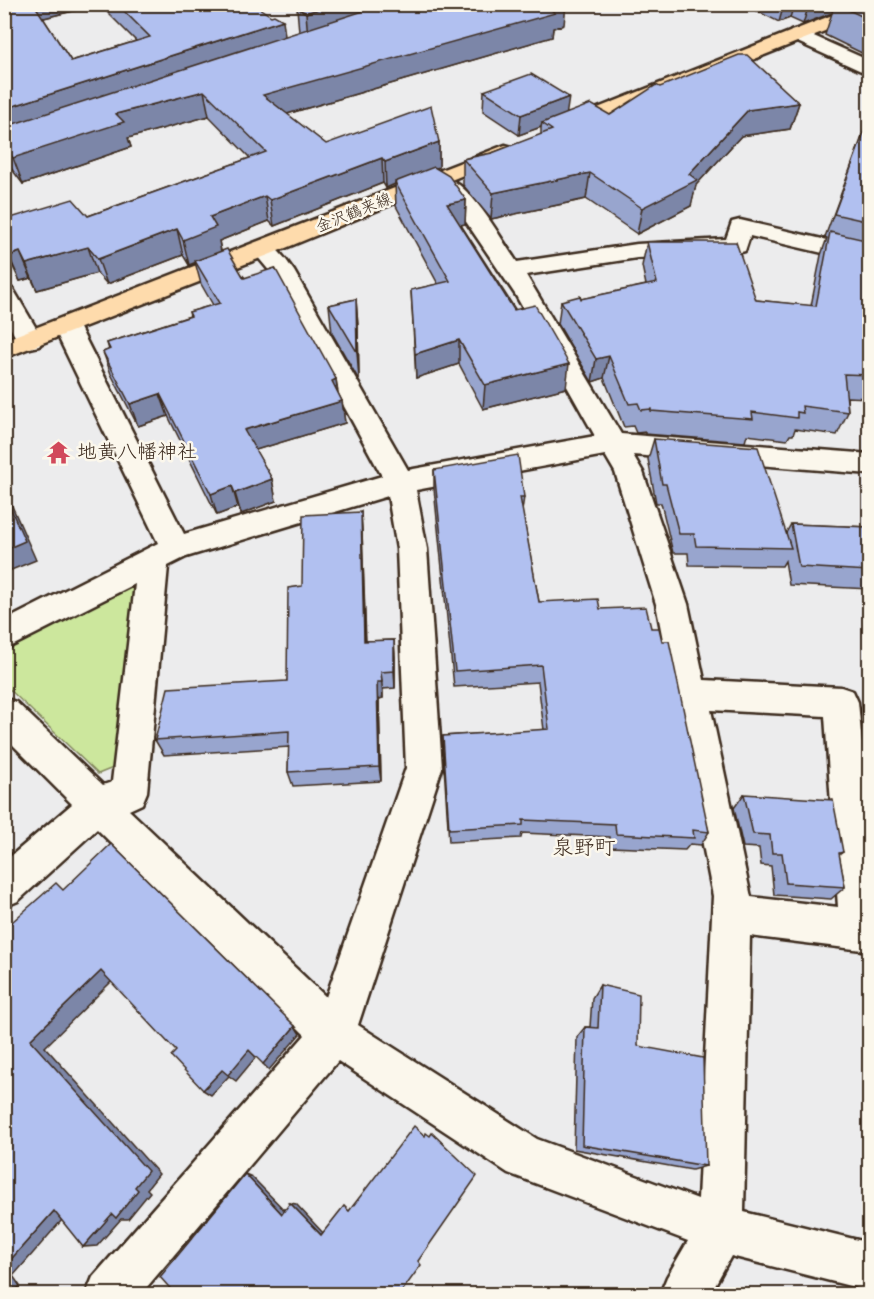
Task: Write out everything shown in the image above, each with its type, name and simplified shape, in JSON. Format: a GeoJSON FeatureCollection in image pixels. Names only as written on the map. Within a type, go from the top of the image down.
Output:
{"type":"FeatureCollection","features":[{"type":"Feature","properties":{"kind":"main road"},"geometry":{"type":"LineString","coordinates":[[545,136],[870,7]]}},
{"type":"Feature","properties":{"kind":"main road","name":"金沢鶴来線"},"geometry":{"type":"LineString","coordinates":[[4,350],[523,144]]}},
{"type":"Feature","properties":{"kind":"street"},"geometry":{"type":"LineString","coordinates":[[798,35],[870,69]]}},
{"type":"Feature","properties":{"kind":"street"},"geometry":{"type":"LineString","coordinates":[[435,179],[458,193],[511,270],[613,443],[629,472],[672,604],[732,896],[720,1230],[684,1294]]}},
{"type":"Feature","properties":{"kind":"street"},"geometry":{"type":"LineString","coordinates":[[511,270],[637,251],[737,246],[740,227],[870,257]]}},
{"type":"Feature","properties":{"kind":"street"},"geometry":{"type":"LineString","coordinates":[[110,1294],[334,1034],[424,768],[412,549],[399,482],[282,271],[263,249]]}},
{"type":"Feature","properties":{"kind":"street"},"geometry":{"type":"LineString","coordinates":[[4,294],[30,340]]}},
{"type":"Feature","properties":{"kind":"street"},"geometry":{"type":"LineString","coordinates":[[4,888],[98,805],[129,792],[165,554],[66,326]]}},
{"type":"Feature","properties":{"kind":"street"},"geometry":{"type":"LineString","coordinates":[[4,637],[165,554],[399,482],[613,443],[870,464]]}},
{"type":"Feature","properties":{"kind":"street"},"geometry":{"type":"LineString","coordinates":[[690,694],[841,702],[864,931],[732,914]]}},
{"type":"Feature","properties":{"kind":"street"},"geometry":{"type":"LineString","coordinates":[[4,713],[334,1034],[524,1157],[720,1230],[870,1267]]}},
{"type":"Feature","properties":{"kind":"green space"},"geometry":{"type":"Polygon","coordinates":[[[129,581],[141,589],[118,766],[98,774],[5,685],[4,646],[129,581]]]}},
{"type":"Feature","properties":{"kind":"building"},"geometry":{"type":"Polygon","coordinates":[[[4,4],[34,4],[71,61],[150,37],[117,4],[253,4],[271,16],[274,15],[283,20],[4,109],[4,4]]]}},
{"type":"Feature","properties":{"kind":"building"},"geometry":{"type":"Polygon","coordinates":[[[309,4],[333,4],[306,13],[297,8],[309,4]]]}},
{"type":"Feature","properties":{"kind":"building"},"geometry":{"type":"Polygon","coordinates":[[[385,4],[553,4],[546,6],[555,13],[263,95],[326,144],[431,106],[439,142],[385,162],[382,158],[270,200],[265,196],[210,217],[216,227],[183,240],[177,229],[98,259],[88,247],[26,264],[20,252],[9,256],[4,246],[4,220],[73,199],[88,216],[266,152],[204,91],[116,114],[124,122],[13,158],[4,147],[4,127],[385,4]]]}},
{"type":"Feature","properties":{"kind":"building"},"geometry":{"type":"Polygon","coordinates":[[[836,4],[870,4],[870,20],[836,4]]]}},
{"type":"Feature","properties":{"kind":"building"},"geometry":{"type":"Polygon","coordinates":[[[739,55],[747,55],[799,103],[748,110],[689,174],[697,180],[642,208],[590,173],[493,193],[463,159],[492,153],[552,130],[542,123],[591,104],[610,115],[656,85],[660,87],[739,55]]]}},
{"type":"Feature","properties":{"kind":"building"},"geometry":{"type":"Polygon","coordinates":[[[531,74],[569,97],[521,115],[484,91],[531,74]]]}},
{"type":"Feature","properties":{"kind":"building"},"geometry":{"type":"Polygon","coordinates":[[[870,116],[870,222],[834,214],[870,116]]]}},
{"type":"Feature","properties":{"kind":"building"},"geometry":{"type":"Polygon","coordinates":[[[434,167],[449,176],[466,200],[447,204],[514,310],[535,305],[569,364],[485,385],[459,340],[415,354],[411,290],[450,281],[395,182],[434,167]]]}},
{"type":"Feature","properties":{"kind":"building"},"geometry":{"type":"Polygon","coordinates":[[[830,232],[870,241],[870,375],[844,374],[848,412],[802,406],[803,413],[797,412],[797,418],[752,412],[753,419],[641,410],[638,403],[629,404],[609,356],[596,359],[561,301],[657,283],[647,242],[736,242],[756,300],[816,306],[830,232]]]}},
{"type":"Feature","properties":{"kind":"building"},"geometry":{"type":"Polygon","coordinates":[[[227,249],[244,278],[275,268],[336,379],[332,381],[342,401],[244,430],[272,479],[235,493],[232,486],[211,494],[160,394],[130,404],[103,352],[110,349],[107,343],[191,316],[189,312],[220,303],[195,261],[227,249]]]}},
{"type":"Feature","properties":{"kind":"building"},"geometry":{"type":"Polygon","coordinates":[[[356,299],[357,352],[329,305],[356,299]]]}},
{"type":"Feature","properties":{"kind":"building"},"geometry":{"type":"Polygon","coordinates":[[[654,439],[758,447],[791,548],[696,546],[694,534],[679,534],[666,484],[662,484],[654,439]]]}},
{"type":"Feature","properties":{"kind":"building"},"geometry":{"type":"Polygon","coordinates":[[[518,455],[524,497],[520,497],[539,602],[598,599],[600,609],[646,607],[651,628],[659,628],[662,641],[669,641],[709,832],[693,830],[694,838],[616,834],[615,824],[523,820],[523,825],[449,829],[443,736],[549,729],[541,665],[455,671],[434,470],[518,455]]]}},
{"type":"Feature","properties":{"kind":"building"},"geometry":{"type":"Polygon","coordinates":[[[4,494],[25,541],[4,550],[4,494]]]}},
{"type":"Feature","properties":{"kind":"building"},"geometry":{"type":"Polygon","coordinates":[[[361,512],[364,641],[394,640],[394,671],[381,672],[382,682],[377,682],[379,767],[288,772],[289,731],[155,740],[168,688],[287,681],[288,588],[302,586],[303,515],[361,512]]]}},
{"type":"Feature","properties":{"kind":"building"},"geometry":{"type":"Polygon","coordinates":[[[791,524],[870,527],[870,571],[799,567],[791,524]]]}},
{"type":"Feature","properties":{"kind":"building"},"geometry":{"type":"Polygon","coordinates":[[[744,794],[833,800],[843,852],[839,853],[845,887],[786,883],[782,853],[772,853],[770,835],[753,834],[744,794]]]}},
{"type":"Feature","properties":{"kind":"building"},"geometry":{"type":"Polygon","coordinates":[[[111,844],[295,1026],[263,1064],[249,1050],[228,1075],[222,1070],[203,1090],[171,1056],[176,1051],[101,971],[30,1040],[148,1171],[135,1187],[138,1190],[116,1218],[112,1214],[83,1247],[54,1211],[4,1267],[4,929],[56,883],[63,890],[111,844]]]}},
{"type":"Feature","properties":{"kind":"building"},"geometry":{"type":"Polygon","coordinates":[[[600,985],[639,994],[638,1046],[703,1058],[706,1166],[582,1145],[585,1027],[598,1028],[600,985]]]}},
{"type":"Feature","properties":{"kind":"building"},"geometry":{"type":"Polygon","coordinates":[[[414,1126],[425,1136],[426,1133],[430,1136],[432,1133],[477,1176],[418,1261],[421,1265],[400,1294],[175,1294],[160,1277],[245,1174],[282,1214],[290,1203],[321,1235],[344,1206],[349,1211],[414,1126]]]}},
{"type":"Feature","properties":{"kind":"place","name":"地黄八幡神社"},"geometry":{"type":"Point","coordinates":[59,452]}},
{"type":"Feature","properties":{"kind":"district","name":"泉野町"},"geometry":{"type":"Point","coordinates":[584,847]}}]}
